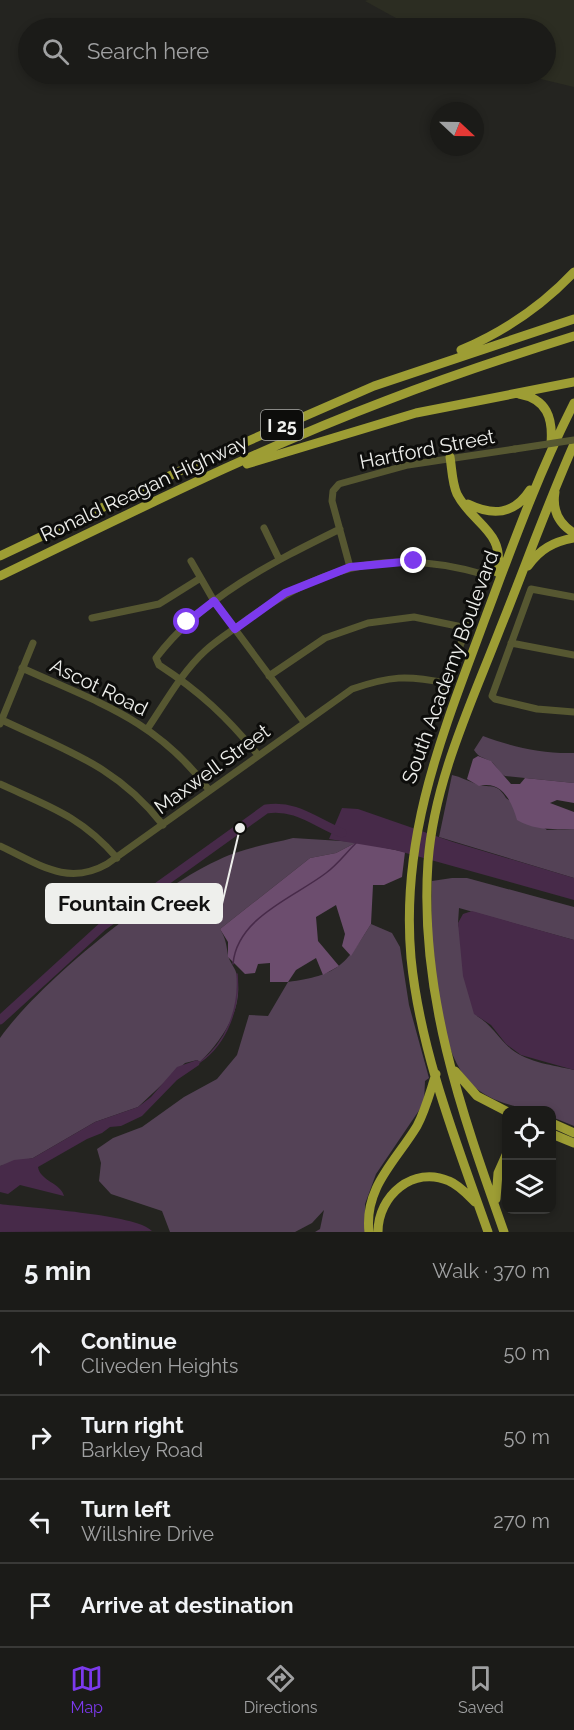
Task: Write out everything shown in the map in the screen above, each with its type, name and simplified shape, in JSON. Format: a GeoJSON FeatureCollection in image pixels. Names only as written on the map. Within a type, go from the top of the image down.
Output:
{"type":"FeatureCollection","features":[{"type":"Feature","properties":{"kind":"highway"},"geometry":{"type":"LineString","coordinates":[[408,374],[495,334],[535,307],[574,272]]}},
{"type":"Feature","properties":{"kind":"highway","name":"Ronald Reagan Highway"},"geometry":{"type":"LineString","coordinates":[[0,556],[266,431],[408,374],[574,319]]}},
{"type":"Feature","properties":{"kind":"highway","name":"Ronald Reagan Highway"},"geometry":{"type":"LineString","coordinates":[[0,576],[228,470],[385,401],[574,336]]}},
{"type":"Feature","properties":{"kind":"highway"},"geometry":{"type":"LineString","coordinates":[[228,470],[416,413],[574,382]]}},
{"type":"Feature","properties":{"kind":"highway"},"geometry":{"type":"LineString","coordinates":[[514,393],[529,396],[546,408],[552,428],[550,451]]}},
{"type":"Feature","properties":{"kind":"highway","name":"South Academy Boulevard"},"geometry":{"type":"LineString","coordinates":[[488,1232],[420,1019],[411,958],[411,882],[416,831],[427,781],[491,604],[539,475],[574,403]]}},
{"type":"Feature","properties":{"kind":"highway","name":"South Academy Boulevard"},"geometry":{"type":"LineString","coordinates":[[504,1232],[443,1047],[431,970],[428,880],[431,840],[444,779],[458,736],[573,445]]}},
{"type":"Feature","properties":{"kind":"highway"},"geometry":{"type":"LineString","coordinates":[[450,457],[453,483],[464,503],[490,533],[500,551],[491,604]]}},
{"type":"Feature","properties":{"kind":"highway"},"geometry":{"type":"LineString","coordinates":[[563,467],[554,505],[559,519],[574,533]]}},
{"type":"Feature","properties":{"kind":"highway"},"geometry":{"type":"LineString","coordinates":[[464,503],[490,513],[507,511],[520,504],[539,475]]}},
{"type":"Feature","properties":{"kind":"highway"},"geometry":{"type":"LineString","coordinates":[[517,586],[536,554],[548,545],[574,538]]}},
{"type":"Feature","properties":{"kind":"highway"},"geometry":{"type":"LineString","coordinates":[[443,1047],[456,1073],[468,1088],[486,1102],[502,1109]]}},
{"type":"Feature","properties":{"kind":"highway"},"geometry":{"type":"LineString","coordinates":[[369,1232],[369,1207],[376,1185],[416,1127],[426,1106],[436,1074]]}},
{"type":"Feature","properties":{"kind":"highway"},"geometry":{"type":"LineString","coordinates":[[556,1124],[574,1133]]}},
{"type":"Feature","properties":{"kind":"highway"},"geometry":{"type":"LineString","coordinates":[[556,1136],[574,1143]]}},
{"type":"Feature","properties":{"kind":"highway"},"geometry":{"type":"LineString","coordinates":[[496,1210],[496,1183],[505,1160]]}},
{"type":"Feature","properties":{"kind":"highway"},"geometry":{"type":"LineString","coordinates":[[378,1232],[384,1206],[399,1186],[413,1179],[426,1177],[449,1181],[478,1206]]}},
{"type":"Feature","properties":{"kind":"street","name":"Hartford Street"},"geometry":{"type":"LineString","coordinates":[[350,567],[332,501],[333,491],[339,484],[450,457],[516,448],[573,445]]}},
{"type":"Feature","properties":{"kind":"street"},"geometry":{"type":"LineString","coordinates":[[264,528],[279,559]]}},
{"type":"Feature","properties":{"kind":"street"},"geometry":{"type":"LineString","coordinates":[[258,755],[227,718],[159,665],[156,658],[173,636],[214,601],[279,559],[340,529]]}},
{"type":"Feature","properties":{"kind":"street"},"geometry":{"type":"LineString","coordinates":[[191,561],[199,579],[214,601],[304,722]]}},
{"type":"Feature","properties":{"kind":"street"},"geometry":{"type":"LineString","coordinates":[[148,728],[204,651],[285,593],[350,567],[414,561],[450,564],[486,575],[467,628],[414,617],[368,623],[325,638],[269,676]]}},
{"type":"Feature","properties":{"kind":"street"},"geometry":{"type":"LineString","coordinates":[[92,618],[159,604],[199,579]]}},
{"type":"Feature","properties":{"kind":"street"},"geometry":{"type":"LineString","coordinates":[[574,597],[531,590],[492,696],[495,699],[537,709],[574,712]]}},
{"type":"Feature","properties":{"kind":"street","name":"Maxwell Street"},"geometry":{"type":"LineString","coordinates":[[0,846],[57,872],[74,875],[99,869],[352,689],[380,679],[413,676],[445,686],[467,628]]}},
{"type":"Feature","properties":{"kind":"street"},"geometry":{"type":"LineString","coordinates":[[33,643],[1,722],[114,776],[145,802],[163,825]]}},
{"type":"Feature","properties":{"kind":"street"},"geometry":{"type":"LineString","coordinates":[[512,643],[574,655]]}},
{"type":"Feature","properties":{"kind":"street","name":"Ascot Road"},"geometry":{"type":"LineString","coordinates":[[22,668],[120,712],[148,728],[170,746],[209,790]]}},
{"type":"Feature","properties":{"kind":"street"},"geometry":{"type":"LineString","coordinates":[[0,784],[74,818],[89,828],[117,858]]}},
{"type":"Feature","properties":{"kind":"shaded area"},"geometry":{"type":"Polygon","coordinates":[[[574,0],[574,87],[556,83],[556,18],[396,18],[365,1],[574,0]]]}},
{"type":"Feature","properties":{"kind":"shaded area"},"geometry":{"type":"Polygon","coordinates":[[[483,736],[528,749],[574,753],[574,783],[505,776],[492,762],[479,756],[474,750],[483,736]]]}},
{"type":"Feature","properties":{"kind":"shaded area"},"geometry":{"type":"Polygon","coordinates":[[[478,756],[491,761],[511,784],[520,784],[525,778],[574,783],[574,803],[557,800],[550,803],[574,812],[574,829],[538,828],[517,820],[509,800],[500,789],[487,785],[479,786],[467,779],[473,759],[478,756]]]}},
{"type":"Feature","properties":{"kind":"shaded area"},"geometry":{"type":"Polygon","coordinates":[[[452,775],[476,784],[496,787],[506,798],[547,830],[574,829],[574,878],[439,837],[452,775]]]}},
{"type":"Feature","properties":{"kind":"shaded area"},"geometry":{"type":"Polygon","coordinates":[[[342,808],[358,809],[453,842],[574,878],[574,900],[395,850],[329,839],[342,808]]]}},
{"type":"Feature","properties":{"kind":"shaded area"},"geometry":{"type":"Polygon","coordinates":[[[293,838],[357,842],[336,853],[310,858],[220,929],[236,973],[237,1000],[223,1034],[200,1062],[197,1060],[185,1063],[138,1107],[95,1122],[33,1158],[0,1166],[0,1038],[19,1015],[75,960],[142,907],[176,884],[208,865],[235,853],[293,838]]]}},
{"type":"Feature","properties":{"kind":"shaded area"},"geometry":{"type":"Polygon","coordinates":[[[357,842],[405,852],[402,877],[384,885],[373,885],[371,924],[351,956],[342,946],[345,934],[336,905],[316,917],[318,941],[339,966],[323,975],[316,958],[296,970],[288,982],[270,982],[270,963],[258,964],[255,973],[245,974],[228,957],[228,942],[220,929],[310,858],[336,853],[357,842]]]}},
{"type":"Feature","properties":{"kind":"shaded area"},"geometry":{"type":"Polygon","coordinates":[[[467,878],[574,907],[574,940],[459,908],[458,923],[477,1016],[518,1054],[541,1063],[574,1070],[574,1126],[556,1119],[556,1106],[516,1106],[498,1101],[471,1084],[458,1066],[448,1043],[436,987],[433,958],[432,881],[467,878]]]}},
{"type":"Feature","properties":{"kind":"shaded area"},"geometry":{"type":"Polygon","coordinates":[[[472,911],[574,940],[574,1070],[521,1055],[506,1044],[491,1025],[474,1014],[463,976],[458,923],[463,914],[472,911]]]}},
{"type":"Feature","properties":{"kind":"shaded area"},"geometry":{"type":"Polygon","coordinates":[[[371,924],[392,933],[400,947],[409,1005],[429,1078],[425,1081],[424,1103],[376,1174],[365,1204],[365,1232],[315,1232],[320,1229],[324,1210],[312,1223],[295,1232],[170,1232],[162,1211],[111,1194],[99,1181],[101,1163],[97,1149],[113,1138],[142,1127],[184,1097],[217,1079],[237,1055],[249,1015],[268,1016],[288,982],[318,976],[338,966],[354,950],[371,924]]]}},
{"type":"Feature","properties":{"kind":"shaded area"},"geometry":{"type":"Polygon","coordinates":[[[197,1060],[200,1062],[199,1065],[177,1080],[142,1116],[121,1126],[110,1127],[38,1167],[42,1176],[59,1188],[64,1196],[20,1185],[8,1194],[0,1192],[0,1166],[14,1160],[33,1158],[95,1122],[138,1107],[151,1097],[177,1067],[197,1060]]]}},
{"type":"Feature","properties":{"kind":"shaded area"},"geometry":{"type":"Polygon","coordinates":[[[0,1204],[105,1216],[142,1225],[152,1231],[0,1232],[0,1204]]]}},
{"type":"Feature","properties":{"kind":"waterway"},"geometry":{"type":"LineString","coordinates":[[0,1020],[103,926],[266,809],[287,809],[306,815],[342,833]]}},
{"type":"Feature","properties":{"kind":"waterway"},"geometry":{"type":"LineString","coordinates":[[233,964],[237,948],[245,933],[256,921],[326,873],[356,843]]}},
{"type":"Feature","properties":{"kind":"waterway"},"geometry":{"type":"LineString","coordinates":[[200,1062],[218,1045],[230,1023],[236,999],[237,974]]}},
{"type":"Feature","properties":{"kind":"place","name":"Fountain Creek"},"geometry":{"type":"Point","coordinates":[240,828]}},
{"type":"Feature","properties":{"kind":"route"},"geometry":{"type":"LineString","coordinates":[[187,622],[214,601],[235,629],[285,593],[350,567],[414,561]]}}]}
